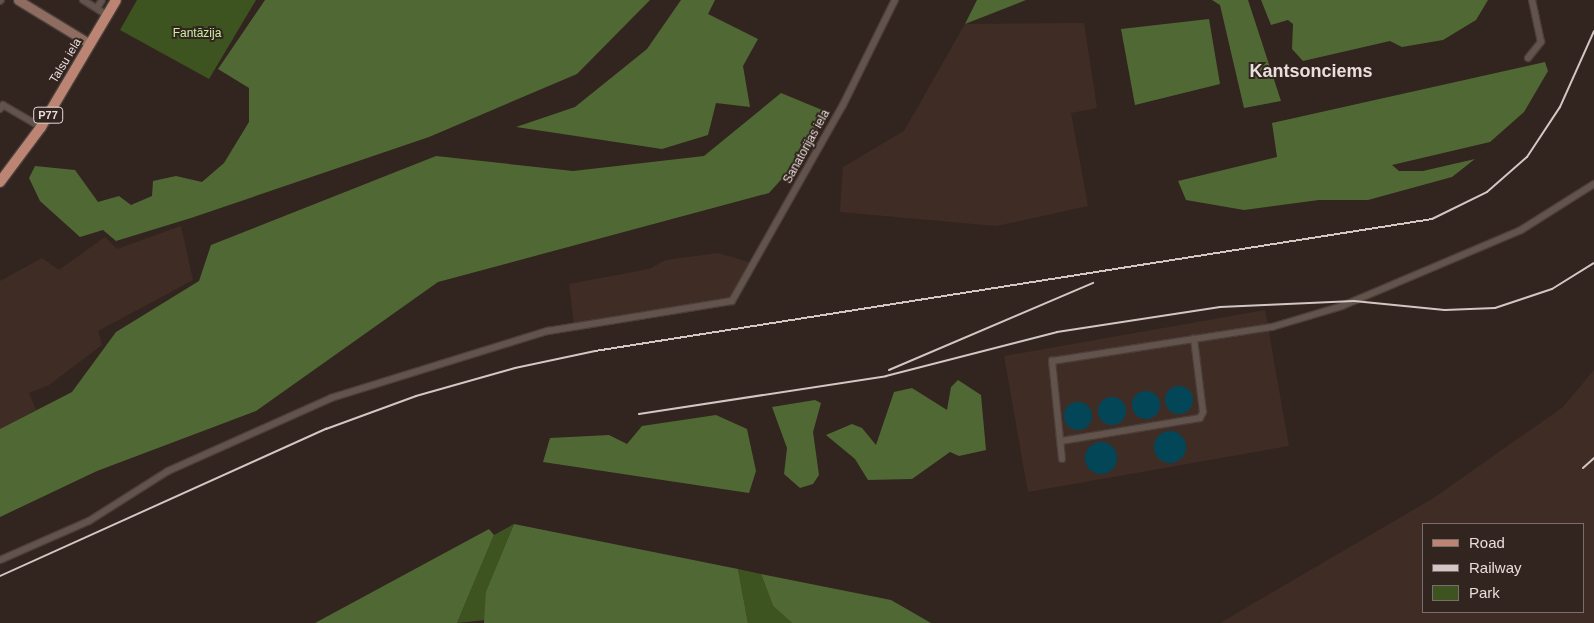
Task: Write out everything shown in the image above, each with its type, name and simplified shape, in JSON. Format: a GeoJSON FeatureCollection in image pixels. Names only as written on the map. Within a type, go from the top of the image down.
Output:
{"type":"FeatureCollection","features":[{"type":"Feature","properties":{"kind":"main road","name":"Talsu iela"},"geometry":{"type":"LineString","coordinates":[[0,182],[41,127],[116,0]]}},
{"type":"Feature","properties":{"kind":"street"},"geometry":{"type":"LineString","coordinates":[[18,0],[90,44]]}},
{"type":"Feature","properties":{"kind":"street"},"geometry":{"type":"LineString","coordinates":[[83,0],[107,15]]}},
{"type":"Feature","properties":{"kind":"street"},"geometry":{"type":"LineString","coordinates":[[97,8],[102,0]]}},
{"type":"Feature","properties":{"kind":"street","name":"Sanatorijas iela"},"geometry":{"type":"LineString","coordinates":[[0,560],[89,520],[168,471],[331,398],[548,331],[732,301],[843,104],[895,0]]}},
{"type":"Feature","properties":{"kind":"street"},"geometry":{"type":"LineString","coordinates":[[1528,58],[1541,42],[1532,0]]}},
{"type":"Feature","properties":{"kind":"street"},"geometry":{"type":"LineString","coordinates":[[1,106],[41,127]]}},
{"type":"Feature","properties":{"kind":"street"},"geometry":{"type":"LineString","coordinates":[[1062,459],[1052,361],[1272,327],[1342,306],[1521,230],[1594,184]]}},
{"type":"Feature","properties":{"kind":"street"},"geometry":{"type":"LineString","coordinates":[[1061,441],[1200,418],[1203,412],[1194,339]]}},
{"type":"Feature","properties":{"kind":"shaded area"},"geometry":{"type":"Polygon","coordinates":[[[1084,23],[1097,108],[1071,113],[1088,206],[996,226],[840,212],[843,167],[904,131],[965,24],[1084,23]]]}},
{"type":"Feature","properties":{"kind":"shaded area"},"geometry":{"type":"Polygon","coordinates":[[[181,226],[193,280],[98,331],[102,345],[49,385],[29,393],[36,410],[0,429],[0,281],[42,258],[59,270],[105,237],[117,249],[181,226]]]}},
{"type":"Feature","properties":{"kind":"shaded area"},"geometry":{"type":"Polygon","coordinates":[[[718,253],[749,262],[729,299],[574,324],[569,284],[649,269],[666,260],[718,253]]]}},
{"type":"Feature","properties":{"kind":"shaded area"},"geometry":{"type":"Polygon","coordinates":[[[1265,310],[1289,446],[1028,492],[1004,356],[1265,310]]]}},
{"type":"Feature","properties":{"kind":"shaded area"},"geometry":{"type":"Polygon","coordinates":[[[1594,370],[1594,623],[1220,623],[1432,499],[1563,407],[1594,370]]]}},
{"type":"Feature","properties":{"kind":"green space","name":"Fantāzija"},"geometry":{"type":"Polygon","coordinates":[[[137,0],[256,0],[209,79],[120,30],[137,0]]]}},
{"type":"Feature","properties":{"kind":"green space"},"geometry":{"type":"Polygon","coordinates":[[[265,0],[650,0],[577,74],[429,137],[191,218],[116,241],[103,230],[80,237],[40,201],[29,178],[35,166],[75,170],[98,202],[119,196],[131,205],[152,196],[153,181],[176,176],[202,182],[224,163],[249,122],[249,88],[218,69],[265,0]]]}},
{"type":"Feature","properties":{"kind":"green space"},"geometry":{"type":"Polygon","coordinates":[[[681,0],[715,0],[708,14],[758,39],[743,66],[750,107],[716,103],[708,135],[662,149],[516,127],[575,107],[647,49],[681,0]]]}},
{"type":"Feature","properties":{"kind":"green space"},"geometry":{"type":"Polygon","coordinates":[[[977,0],[1026,0],[965,24],[977,0]]]}},
{"type":"Feature","properties":{"kind":"green space"},"geometry":{"type":"Polygon","coordinates":[[[1212,0],[1248,0],[1281,101],[1244,108],[1220,5],[1212,0]]]}},
{"type":"Feature","properties":{"kind":"green space"},"geometry":{"type":"Polygon","coordinates":[[[1261,0],[1488,0],[1476,20],[1443,40],[1402,47],[1390,41],[1303,61],[1292,49],[1293,24],[1288,20],[1271,25],[1261,0]]]}},
{"type":"Feature","properties":{"kind":"green space"},"geometry":{"type":"Polygon","coordinates":[[[1209,19],[1220,84],[1135,105],[1121,29],[1209,19]]]}},
{"type":"Feature","properties":{"kind":"green space"},"geometry":{"type":"Polygon","coordinates":[[[1545,62],[1548,71],[1524,112],[1490,142],[1392,165],[1399,171],[1423,171],[1475,159],[1452,177],[1368,200],[1319,200],[1244,210],[1186,200],[1178,181],[1277,157],[1272,123],[1545,62]]]}},
{"type":"Feature","properties":{"kind":"green space"},"geometry":{"type":"Polygon","coordinates":[[[781,93],[827,112],[806,152],[769,193],[438,282],[256,411],[97,471],[0,517],[0,429],[72,392],[116,332],[199,281],[211,245],[436,156],[573,171],[704,156],[781,93]]]}},
{"type":"Feature","properties":{"kind":"green space"},"geometry":{"type":"Polygon","coordinates":[[[958,380],[981,395],[986,450],[959,456],[950,452],[912,479],[868,480],[855,459],[826,435],[852,424],[862,428],[876,445],[894,392],[912,388],[947,410],[951,387],[958,380]]]}},
{"type":"Feature","properties":{"kind":"green space"},"geometry":{"type":"Polygon","coordinates":[[[815,400],[821,403],[813,432],[819,475],[813,484],[800,488],[784,474],[787,448],[772,407],[815,400]]]}},
{"type":"Feature","properties":{"kind":"green space"},"geometry":{"type":"Polygon","coordinates":[[[716,415],[747,429],[756,471],[749,493],[543,462],[550,438],[609,435],[627,444],[642,426],[716,415]]]}},
{"type":"Feature","properties":{"kind":"green space"},"geometry":{"type":"Polygon","coordinates":[[[514,524],[486,591],[486,620],[457,623],[494,535],[514,524]]]}},
{"type":"Feature","properties":{"kind":"green space"},"geometry":{"type":"Polygon","coordinates":[[[514,524],[738,569],[748,623],[484,623],[486,591],[514,524]]]}},
{"type":"Feature","properties":{"kind":"green space"},"geometry":{"type":"Polygon","coordinates":[[[489,529],[494,535],[457,623],[315,623],[489,529]]]}},
{"type":"Feature","properties":{"kind":"green space"},"geometry":{"type":"Polygon","coordinates":[[[738,569],[761,574],[773,606],[792,623],[748,623],[738,569]]]}},
{"type":"Feature","properties":{"kind":"green space"},"geometry":{"type":"Polygon","coordinates":[[[761,574],[891,600],[931,623],[792,623],[773,606],[761,574]]]}},
{"type":"Feature","properties":{"kind":"water"},"geometry":{"type":"Polygon","coordinates":[[[1179,386],[1189,390],[1193,400],[1189,410],[1179,414],[1169,410],[1165,400],[1169,390],[1179,386]]]}},
{"type":"Feature","properties":{"kind":"water"},"geometry":{"type":"Polygon","coordinates":[[[1146,391],[1156,395],[1160,405],[1156,415],[1146,419],[1136,415],[1132,405],[1136,395],[1146,391]]]}},
{"type":"Feature","properties":{"kind":"water"},"geometry":{"type":"Polygon","coordinates":[[[1112,397],[1122,401],[1126,411],[1122,421],[1112,425],[1102,421],[1098,411],[1102,401],[1112,397]]]}},
{"type":"Feature","properties":{"kind":"water"},"geometry":{"type":"Polygon","coordinates":[[[1078,402],[1088,406],[1092,416],[1088,426],[1078,430],[1068,426],[1064,416],[1068,406],[1078,402]]]}},
{"type":"Feature","properties":{"kind":"water"},"geometry":{"type":"Polygon","coordinates":[[[1170,431],[1181,436],[1186,447],[1181,458],[1170,463],[1159,458],[1154,447],[1159,436],[1170,431]]]}},
{"type":"Feature","properties":{"kind":"water"},"geometry":{"type":"Polygon","coordinates":[[[1101,442],[1112,447],[1117,458],[1112,469],[1101,474],[1090,469],[1085,458],[1090,447],[1101,442]]]}},
{"type":"Feature","properties":{"kind":"railway"},"geometry":{"type":"LineString","coordinates":[[0,576],[326,429],[416,396],[515,368],[595,351],[1432,219],[1487,192],[1527,157],[1560,107],[1594,31]]}},
{"type":"Feature","properties":{"kind":"railway"},"geometry":{"type":"LineString","coordinates":[[639,414],[886,376],[1057,332],[1220,307],[1354,301],[1445,310],[1495,308],[1552,289],[1594,263]]}},
{"type":"Feature","properties":{"kind":"railway"},"geometry":{"type":"LineString","coordinates":[[889,370],[1093,283]]}},
{"type":"Feature","properties":{"kind":"railway"},"geometry":{"type":"LineString","coordinates":[[1583,468],[1594,458]]}},
{"type":"Feature","properties":{"kind":"district","name":"Kantsonciems"},"geometry":{"type":"Point","coordinates":[1311,71]}}]}
